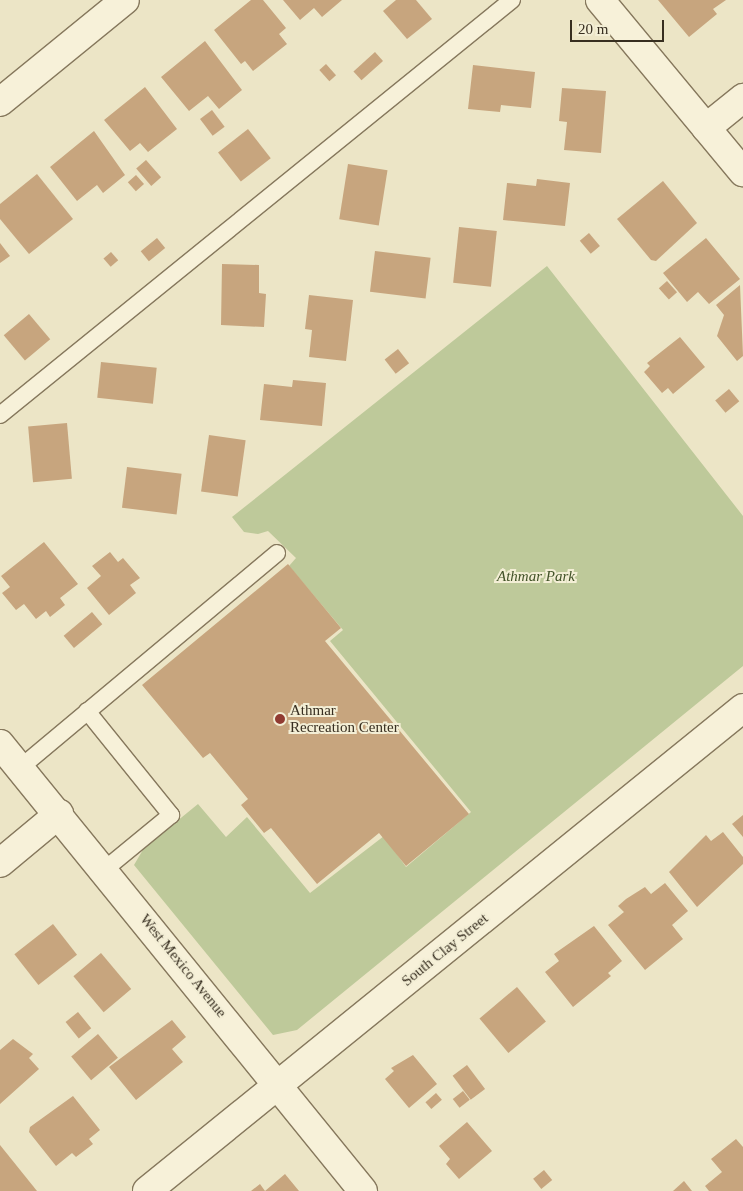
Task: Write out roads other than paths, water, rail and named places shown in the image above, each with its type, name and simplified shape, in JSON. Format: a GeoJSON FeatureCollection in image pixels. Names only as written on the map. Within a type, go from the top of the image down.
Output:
{"type":"FeatureCollection","features":[{"type":"Feature","properties":{"kind":"street"},"geometry":{"type":"LineString","coordinates":[[0,102],[125,0]]}},
{"type":"Feature","properties":{"kind":"street"},"geometry":{"type":"LineString","coordinates":[[600,0],[743,172]]}},
{"type":"Feature","properties":{"kind":"street"},"geometry":{"type":"LineString","coordinates":[[706,128],[743,98]]}},
{"type":"Feature","properties":{"kind":"street","name":"South Clay Street"},"geometry":{"type":"LineString","coordinates":[[147,1191],[743,708]]}},
{"type":"Feature","properties":{"kind":"street","name":"West Mexico Avenue"},"geometry":{"type":"LineString","coordinates":[[0,744],[279,1084],[363,1191]]}},
{"type":"Feature","properties":{"kind":"street"},"geometry":{"type":"LineString","coordinates":[[0,862],[58,814]]}},
{"type":"Feature","properties":{"kind":"lane"},"geometry":{"type":"LineString","coordinates":[[0,415],[512,0]]}},
{"type":"Feature","properties":{"kind":"lane"},"geometry":{"type":"LineString","coordinates":[[20,768],[277,553]]}},
{"type":"Feature","properties":{"kind":"lane"},"geometry":{"type":"LineString","coordinates":[[87,711],[171,815],[104,870]]}},
{"type":"Feature","properties":{"kind":"place","name":"Athmar Recreation Center"},"geometry":{"type":"Point","coordinates":[280,719]}},
{"type":"Feature","properties":{"kind":"park label","name":"Athmar Park"},"geometry":{"type":"Point","coordinates":[536,577]}}]}
